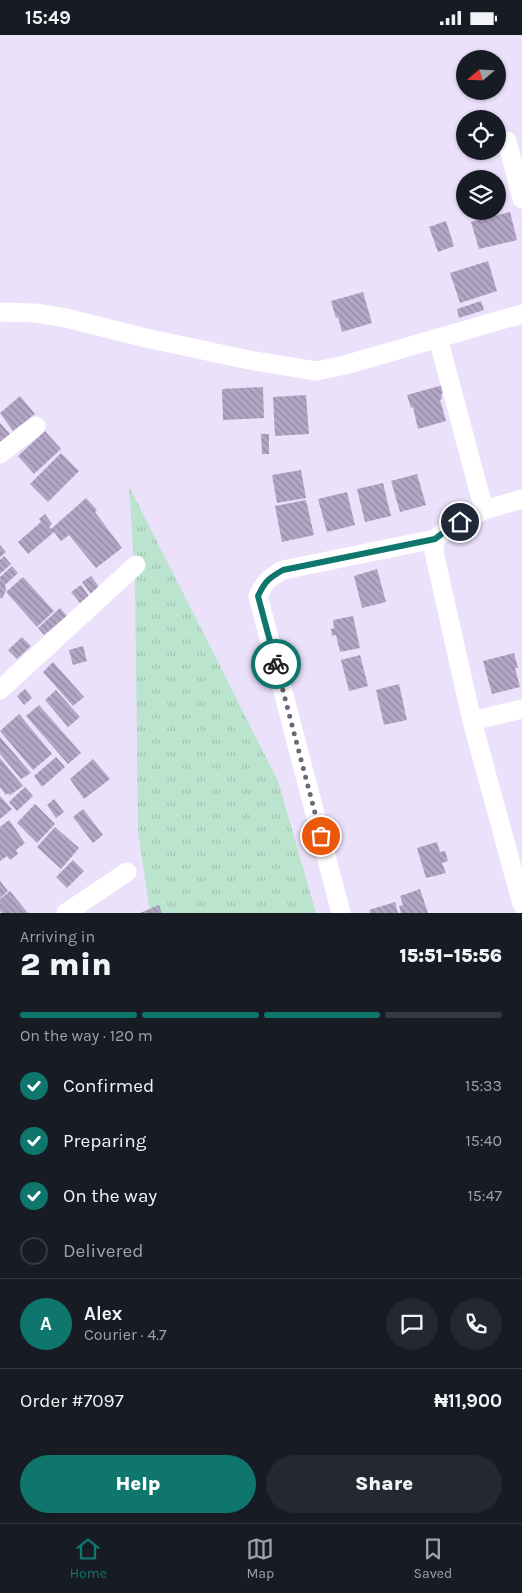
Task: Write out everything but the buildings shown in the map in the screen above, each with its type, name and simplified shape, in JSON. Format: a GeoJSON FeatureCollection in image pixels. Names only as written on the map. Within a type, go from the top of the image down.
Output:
{"type":"FeatureCollection","features":[{"type":"Feature","properties":{"kind":"street"},"geometry":{"type":"LineString","coordinates":[[506,141],[522,199]]}},
{"type":"Feature","properties":{"kind":"street"},"geometry":{"type":"LineString","coordinates":[[0,311],[35,313],[66,318],[164,342],[254,361],[316,371],[345,365],[522,314]]}},
{"type":"Feature","properties":{"kind":"street"},"geometry":{"type":"LineString","coordinates":[[438,338],[484,510]]}},
{"type":"Feature","properties":{"kind":"street"},"geometry":{"type":"LineString","coordinates":[[0,454],[36,426]]}},
{"type":"Feature","properties":{"kind":"street"},"geometry":{"type":"LineString","coordinates":[[341,913],[258,596],[264,583],[271,576],[283,570],[435,539],[448,529],[484,510],[522,499]]}},
{"type":"Feature","properties":{"kind":"street"},"geometry":{"type":"LineString","coordinates":[[435,539],[434,552],[472,721],[522,904]]}},
{"type":"Feature","properties":{"kind":"street"},"geometry":{"type":"LineString","coordinates":[[0,690],[136,565]]}},
{"type":"Feature","properties":{"kind":"street"},"geometry":{"type":"LineString","coordinates":[[472,721],[522,709]]}},
{"type":"Feature","properties":{"kind":"street"},"geometry":{"type":"LineString","coordinates":[[66,913],[127,873]]}},
{"type":"Feature","properties":{"kind":"green space"},"geometry":{"type":"Polygon","coordinates":[[[129,486],[278,781],[316,913],[150,913],[138,831],[135,582],[129,486]]]}},
{"type":"Feature","properties":{"kind":"way so far"},"geometry":{"type":"LineString","coordinates":[[276,664],[321,836]]}},
{"type":"Feature","properties":{"kind":"route"},"geometry":{"type":"LineString","coordinates":[[276,664],[258,596],[264,583],[271,576],[283,570],[435,539],[460,522]]}}]}
